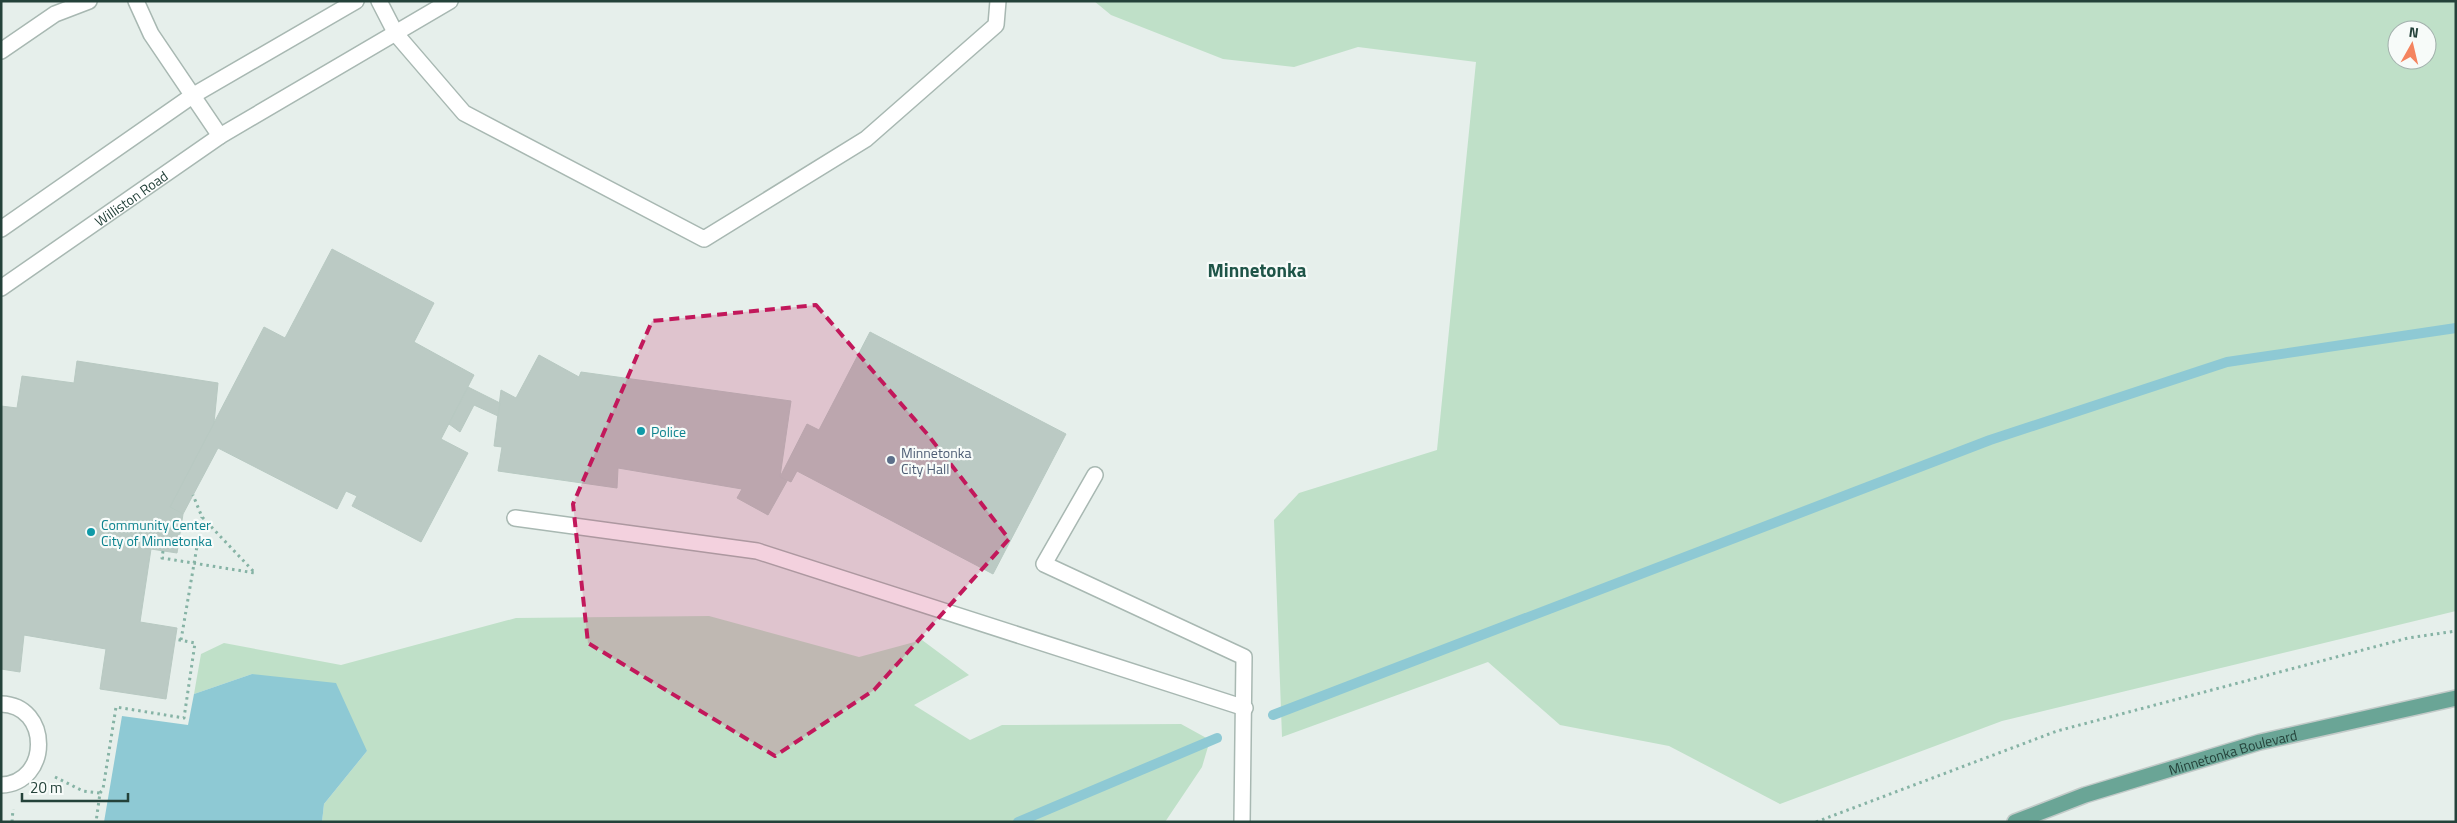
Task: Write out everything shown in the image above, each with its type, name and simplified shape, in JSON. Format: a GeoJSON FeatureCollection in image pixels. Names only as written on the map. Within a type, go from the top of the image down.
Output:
{"type":"FeatureCollection","features":[{"type":"Feature","properties":{"kind":"main road","name":"Minnetonka Boulevard"},"geometry":{"type":"LineString","coordinates":[[2015,822],[2085,795],[2260,742],[2456,698]]}},
{"type":"Feature","properties":{"kind":"street"},"geometry":{"type":"LineString","coordinates":[[1,51],[55,14],[89,1]]}},
{"type":"Feature","properties":{"kind":"street"},"geometry":{"type":"LineString","coordinates":[[136,1],[151,34],[220,136]]}},
{"type":"Feature","properties":{"kind":"street"},"geometry":{"type":"LineString","coordinates":[[1,229],[192,96],[356,1]]}},
{"type":"Feature","properties":{"kind":"street"},"geometry":{"type":"LineString","coordinates":[[380,1],[396,34],[464,113],[704,239],[866,139],[996,25],[998,1]]}},
{"type":"Feature","properties":{"kind":"street","name":"Williston Road"},"geometry":{"type":"LineString","coordinates":[[1,288],[220,136],[450,1]]}},
{"type":"Feature","properties":{"kind":"street"},"geometry":{"type":"LineString","coordinates":[[1095,475],[1044,564],[1244,657],[1245,708],[1242,822]]}},
{"type":"Feature","properties":{"kind":"street"},"geometry":{"type":"LineString","coordinates":[[515,518],[757,551],[1245,708]]}},
{"type":"Feature","properties":{"kind":"street"},"geometry":{"type":"LineString","coordinates":[[1,704],[20,709],[30,718],[38,730],[40,744],[38,757],[31,770],[21,779],[1,784]]}},
{"type":"Feature","properties":{"kind":"path"},"geometry":{"type":"LineString","coordinates":[[163,551],[162,558],[255,573],[202,517],[193,495]]}},
{"type":"Feature","properties":{"kind":"path"},"geometry":{"type":"LineString","coordinates":[[181,640],[202,517]]}},
{"type":"Feature","properties":{"kind":"path"},"geometry":{"type":"LineString","coordinates":[[1816,822],[2057,730],[2408,638],[2456,631]]}},
{"type":"Feature","properties":{"kind":"path"},"geometry":{"type":"LineString","coordinates":[[96,822],[116,707],[184,718],[195,643],[175,639]]}},
{"type":"Feature","properties":{"kind":"path"},"geometry":{"type":"LineString","coordinates":[[55,777],[83,791],[100,793]]}},
{"type":"Feature","properties":{"kind":"path"},"geometry":{"type":"LineString","coordinates":[[12,822],[13,806]]}},
{"type":"Feature","properties":{"kind":"highlighted area"},"geometry":{"type":"Polygon","coordinates":[[[816,305],[928,435],[1009,539],[874,690],[775,756],[588,643],[573,504],[652,321],[816,305]]]}},
{"type":"Feature","properties":{"kind":"green space"},"geometry":{"type":"Polygon","coordinates":[[[1094,1],[2456,1],[2456,611],[2002,721],[1780,804],[1669,746],[1560,725],[1488,662],[1282,737],[1274,520],[1299,493],[1437,450],[1476,62],[1358,47],[1294,67],[1223,59],[1111,15],[1094,1]]]}},
{"type":"Feature","properties":{"kind":"green space"},"geometry":{"type":"Polygon","coordinates":[[[709,616],[859,657],[922,640],[969,675],[914,705],[970,740],[1002,725],[1181,724],[1210,740],[1202,767],[1165,822],[322,822],[324,804],[367,751],[252,674],[194,694],[201,654],[224,643],[341,665],[516,618],[709,616]]]}},
{"type":"Feature","properties":{"kind":"water"},"geometry":{"type":"Polygon","coordinates":[[[252,674],[336,683],[367,751],[324,804],[322,822],[104,822],[122,716],[188,725],[194,694],[252,674]]]}},
{"type":"Feature","properties":{"kind":"building"},"geometry":{"type":"Polygon","coordinates":[[[332,249],[434,303],[414,342],[474,375],[441,439],[468,453],[421,542],[352,506],[357,496],[346,491],[337,509],[218,448],[183,514],[170,507],[264,327],[285,338],[332,249]]]}},
{"type":"Feature","properties":{"kind":"building"},"geometry":{"type":"Polygon","coordinates":[[[870,332],[1066,434],[993,574],[797,471],[791,482],[780,477],[807,424],[819,430],[870,332]]]}},
{"type":"Feature","properties":{"kind":"building","name":"Police"},"geometry":{"type":"Polygon","coordinates":[[[539,355],[579,377],[581,372],[791,401],[780,477],[787,481],[768,515],[737,498],[742,489],[618,468],[617,488],[498,471],[502,447],[494,446],[501,390],[516,398],[539,355]]]}},
{"type":"Feature","properties":{"kind":"building","name":"Community Center City of Minnetonka"},"geometry":{"type":"Polygon","coordinates":[[[77,361],[218,383],[214,423],[170,507],[183,514],[177,553],[151,549],[140,622],[177,628],[166,699],[100,689],[106,649],[24,635],[20,672],[1,669],[1,406],[17,408],[22,376],[74,383],[77,361]]]}},
{"type":"Feature","properties":{"kind":"building"},"geometry":{"type":"Polygon","coordinates":[[[468,387],[500,403],[498,416],[474,405],[460,432],[449,424],[468,387]]]}},
{"type":"Feature","properties":{"kind":"waterway"},"geometry":{"type":"LineString","coordinates":[[1273,715],[1990,440],[2227,362],[2456,328]]}},
{"type":"Feature","properties":{"kind":"waterway"},"geometry":{"type":"LineString","coordinates":[[1018,822],[1217,738]]}},
{"type":"Feature","properties":{"kind":"place","name":"Police"},"geometry":{"type":"Point","coordinates":[641,431]}},
{"type":"Feature","properties":{"kind":"place","name":"Minnetonka City Hall"},"geometry":{"type":"Point","coordinates":[891,460]}},
{"type":"Feature","properties":{"kind":"place","name":"Community Center City of Minnetonka"},"geometry":{"type":"Point","coordinates":[91,532]}},
{"type":"Feature","properties":{"kind":"district","name":"Minnetonka"},"geometry":{"type":"Point","coordinates":[1257,269]}}]}
